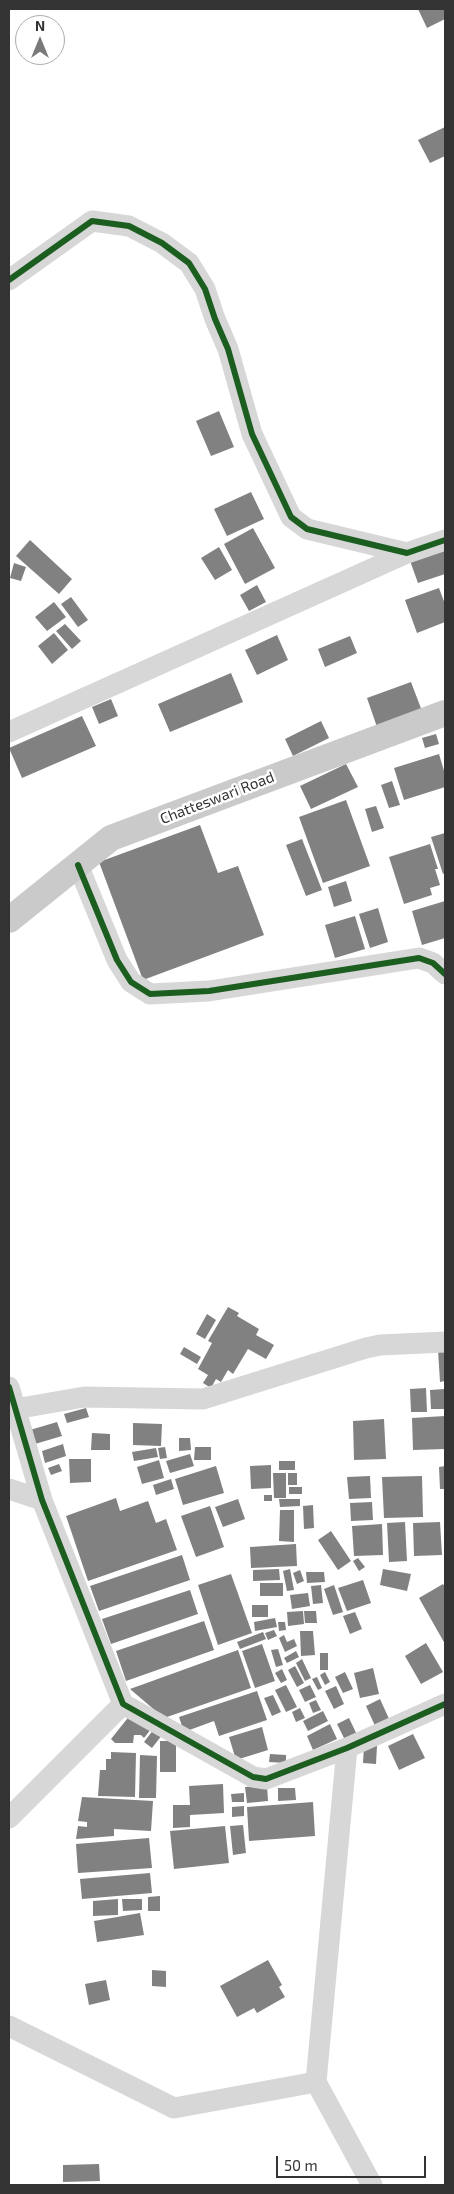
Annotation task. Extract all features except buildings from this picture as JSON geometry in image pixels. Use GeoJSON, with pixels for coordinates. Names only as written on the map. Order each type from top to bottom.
{"type":"FeatureCollection","features":[{"type":"Feature","properties":{"kind":"main road","name":"Chatteswari Road"},"geometry":{"type":"LineString","coordinates":[[9,920],[111,838],[445,713]]}},
{"type":"Feature","properties":{"kind":"street"},"geometry":{"type":"LineString","coordinates":[[9,280],[92,221],[129,226],[162,243],[189,263],[205,289],[215,319],[228,348],[252,434],[291,517],[307,529],[407,553]]}},
{"type":"Feature","properties":{"kind":"street"},"geometry":{"type":"LineString","coordinates":[[9,732],[407,553],[445,540]]}},
{"type":"Feature","properties":{"kind":"street"},"geometry":{"type":"LineString","coordinates":[[78,865],[117,960],[132,982],[150,994],[209,992],[419,958],[433,963],[445,974]]}},
{"type":"Feature","properties":{"kind":"street"},"geometry":{"type":"LineString","coordinates":[[15,1409],[84,1397],[203,1399],[366,1348],[380,1345],[445,1342]]}},
{"type":"Feature","properties":{"kind":"street"},"geometry":{"type":"LineString","coordinates":[[9,1387],[42,1500],[123,1704],[253,1777],[266,1779],[347,1748],[445,1704]]}},
{"type":"Feature","properties":{"kind":"street"},"geometry":{"type":"LineString","coordinates":[[9,1490],[42,1500]]}},
{"type":"Feature","properties":{"kind":"street"},"geometry":{"type":"LineString","coordinates":[[9,1818],[123,1704]]}},
{"type":"Feature","properties":{"kind":"street"},"geometry":{"type":"LineString","coordinates":[[347,1748],[316,2082],[372,2185]]}},
{"type":"Feature","properties":{"kind":"street"},"geometry":{"type":"LineString","coordinates":[[9,2026],[174,2108],[316,2082]]}},
{"type":"Feature","properties":{"kind":"cycle path"},"geometry":{"type":"LineString","coordinates":[[9,280],[92,221],[129,226],[162,243],[189,263],[205,289],[228,349],[252,434],[291,517],[307,529],[407,553],[445,540]]}},
{"type":"Feature","properties":{"kind":"cycle path"},"geometry":{"type":"LineString","coordinates":[[78,865],[117,960],[131,982],[150,994],[209,991],[419,958],[433,963],[445,974]]}},
{"type":"Feature","properties":{"kind":"cycle path"},"geometry":{"type":"LineString","coordinates":[[9,1387],[42,1500],[123,1704],[253,1777],[266,1779],[347,1748],[445,1704]]}}]}
